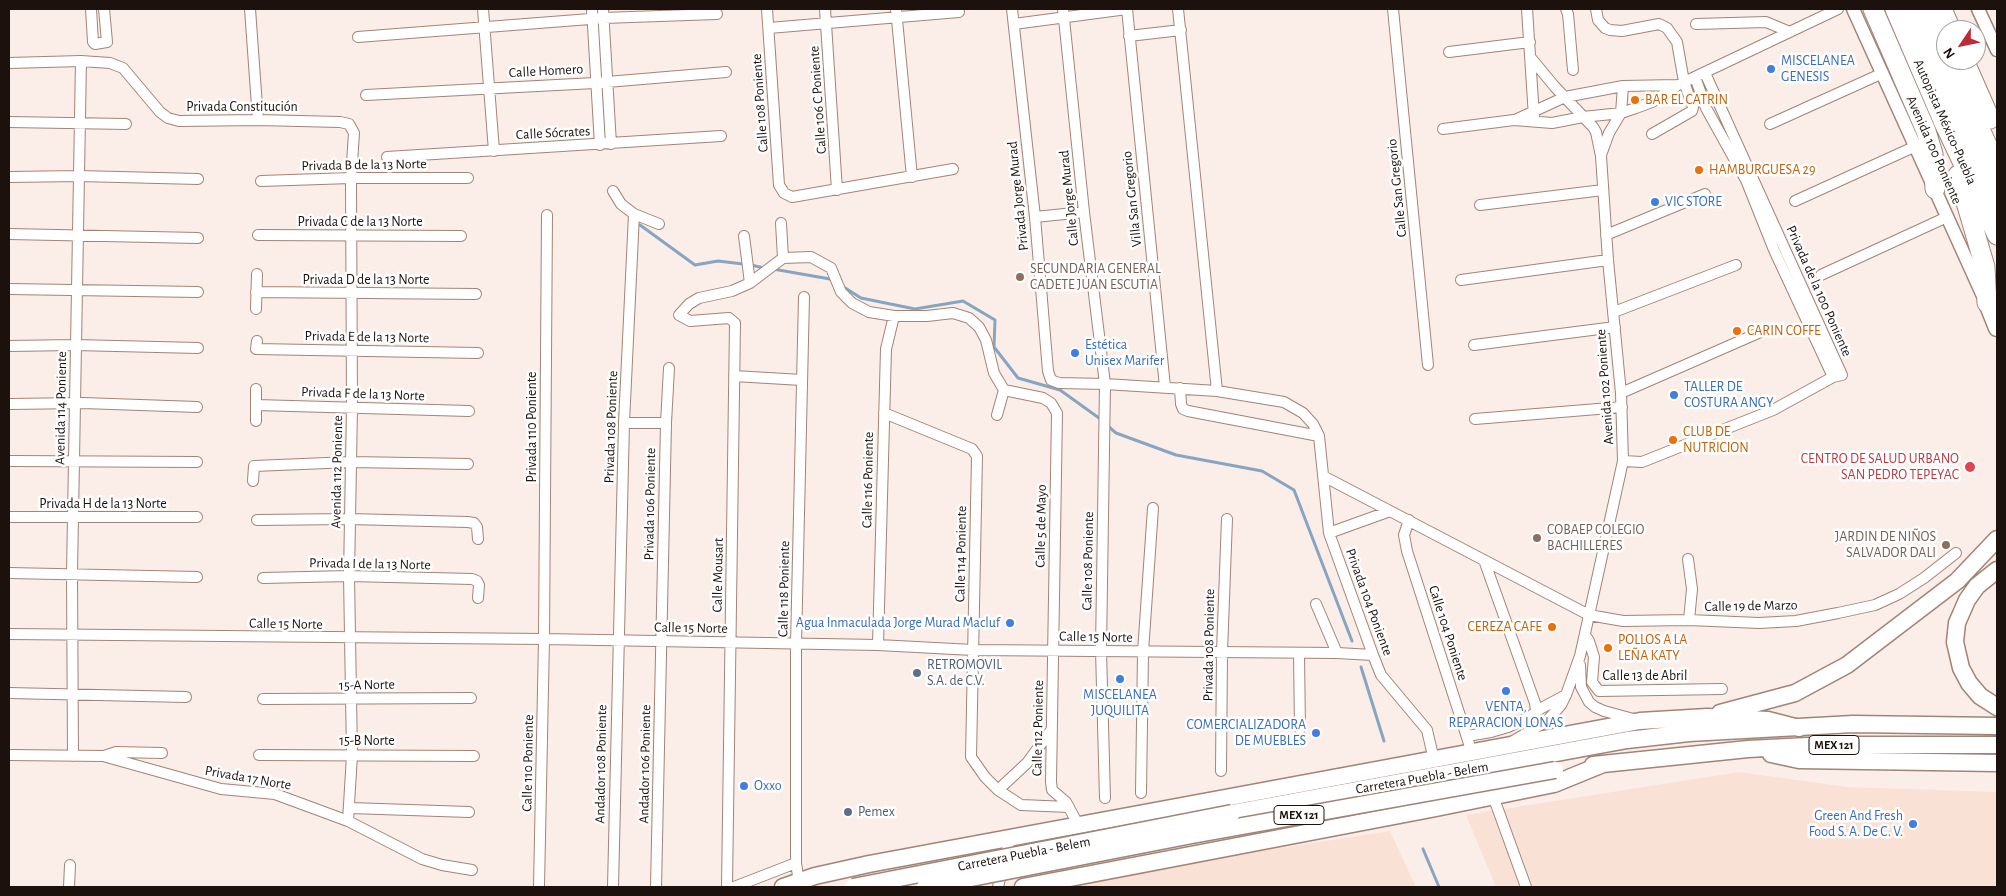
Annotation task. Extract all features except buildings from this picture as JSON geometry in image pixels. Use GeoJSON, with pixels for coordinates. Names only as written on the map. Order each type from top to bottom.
{"type":"FeatureCollection","features":[{"type":"Feature","properties":{"kind":"highway"},"geometry":{"type":"LineString","coordinates":[[1873,9],[1922,119],[1933,154],[1935,189]]}},
{"type":"Feature","properties":{"kind":"highway","name":"Autopista México-Puebla"},"geometry":{"type":"LineString","coordinates":[[1894,9],[1944,123],[1997,234]]}},
{"type":"Feature","properties":{"kind":"highway"},"geometry":{"type":"LineString","coordinates":[[1910,9],[1997,201]]}},
{"type":"Feature","properties":{"kind":"highway"},"geometry":{"type":"LineString","coordinates":[[1926,9],[1936,31]]}},
{"type":"Feature","properties":{"kind":"highway"},"geometry":{"type":"LineString","coordinates":[[1953,70],[1997,168]]}},
{"type":"Feature","properties":{"kind":"highway"},"geometry":{"type":"LineString","coordinates":[[1968,70],[1997,136]]}},
{"type":"Feature","properties":{"kind":"highway"},"geometry":{"type":"LineString","coordinates":[[1978,70],[1997,120]]}},
{"type":"Feature","properties":{"kind":"highway"},"geometry":{"type":"LineString","coordinates":[[1944,123],[1985,267],[1987,303]]}},
{"type":"Feature","properties":{"kind":"main road"},"geometry":{"type":"LineString","coordinates":[[1987,303],[1997,328]]}},
{"type":"Feature","properties":{"kind":"main road"},"geometry":{"type":"LineString","coordinates":[[1707,717],[1795,693],[1847,665],[1958,581],[1997,540]]}},
{"type":"Feature","properties":{"kind":"main road"},"geometry":{"type":"LineString","coordinates":[[1997,570],[1977,586],[1967,600],[1957,623],[1956,642],[1961,668],[1969,683],[1980,696],[1997,707]]}},
{"type":"Feature","properties":{"kind":"main road"},"geometry":{"type":"LineString","coordinates":[[791,885],[851,868],[1640,721],[1707,717],[1768,720],[1799,728]]}},
{"type":"Feature","properties":{"kind":"main road","name":"Carretera Puebla - Belem"},"geometry":{"type":"LineString","coordinates":[[853,887],[1290,802],[1627,740],[1689,734],[1853,724],[1997,726]]}},
{"type":"Feature","properties":{"kind":"main road","name":"Carretera Puebla - Belem"},"geometry":{"type":"LineString","coordinates":[[925,887],[1210,831],[1555,770],[1670,756],[1827,745],[1997,746]]}},
{"type":"Feature","properties":{"kind":"main road"},"geometry":{"type":"LineString","coordinates":[[1758,749],[1799,760],[1997,763]]}},
{"type":"Feature","properties":{"kind":"main road"},"geometry":{"type":"LineString","coordinates":[[1023,887],[1554,784],[1603,764]]}},
{"type":"Feature","properties":{"kind":"main road"},"geometry":{"type":"LineString","coordinates":[[1055,830],[1050,851],[1058,880]]}},
{"type":"Feature","properties":{"kind":"main road"},"geometry":{"type":"LineString","coordinates":[[939,852],[950,871],[950,887]]}},
{"type":"Feature","properties":{"kind":"street"},"geometry":{"type":"LineString","coordinates":[[91,9],[93,42],[95,44],[107,42],[104,9]]}},
{"type":"Feature","properties":{"kind":"street"},"geometry":{"type":"LineString","coordinates":[[250,9],[258,120]]}},
{"type":"Feature","properties":{"kind":"street"},"geometry":{"type":"LineString","coordinates":[[483,9],[494,150]]}},
{"type":"Feature","properties":{"kind":"street","name":"Calle 108 Poniente"},"geometry":{"type":"LineString","coordinates":[[767,9],[779,185],[784,193],[792,196],[837,190]]}},
{"type":"Feature","properties":{"kind":"street","name":"Calle 106 C Poniente"},"geometry":{"type":"LineString","coordinates":[[826,9],[837,190]]}},
{"type":"Feature","properties":{"kind":"street","name":"Privada Jorge Murad"},"geometry":{"type":"LineString","coordinates":[[1012,9],[1035,217],[1048,371],[1051,380],[1059,383],[1105,384]]}},
{"type":"Feature","properties":{"kind":"street"},"geometry":{"type":"LineString","coordinates":[[1014,24],[1064,13],[1127,9]]}},
{"type":"Feature","properties":{"kind":"street","name":"Villa San Gregorio"},"geometry":{"type":"LineString","coordinates":[[1127,9],[1165,387]]}},
{"type":"Feature","properties":{"kind":"street"},"geometry":{"type":"LineString","coordinates":[[1178,9],[1217,391]]}},
{"type":"Feature","properties":{"kind":"street","name":"Calle San Gregorio"},"geometry":{"type":"LineString","coordinates":[[1393,9],[1428,365]]}},
{"type":"Feature","properties":{"kind":"street"},"geometry":{"type":"LineString","coordinates":[[1527,9],[1535,123]]}},
{"type":"Feature","properties":{"kind":"street"},"geometry":{"type":"LineString","coordinates":[[1566,9],[1573,70]]}},
{"type":"Feature","properties":{"kind":"street"},"geometry":{"type":"LineString","coordinates":[[1596,9],[1598,20],[1605,28],[1622,31],[1659,24],[1668,28],[1677,42],[1681,84],[1692,102],[1692,111],[1652,134]]}},
{"type":"Feature","properties":{"kind":"street"},"geometry":{"type":"LineString","coordinates":[[1443,129],[1514,120],[1552,123],[1583,116],[1620,113],[1652,102],[1681,84],[1838,9]]}},
{"type":"Feature","properties":{"kind":"street","name":"Avenida 100 Poniente"},"geometry":{"type":"LineString","coordinates":[[1853,9],[1987,303]]}},
{"type":"Feature","properties":{"kind":"street"},"geometry":{"type":"LineString","coordinates":[[1978,9],[1996,44]]}},
{"type":"Feature","properties":{"kind":"street"},"geometry":{"type":"LineString","coordinates":[[769,28],[897,12],[959,10]]}},
{"type":"Feature","properties":{"kind":"street"},"geometry":{"type":"LineString","coordinates":[[897,12],[912,176]]}},
{"type":"Feature","properties":{"kind":"street","name":"Calle Jorge Murad"},"geometry":{"type":"LineString","coordinates":[[1064,13],[1084,212],[1105,384]]}},
{"type":"Feature","properties":{"kind":"street"},"geometry":{"type":"LineString","coordinates":[[598,14],[609,82],[611,144]]}},
{"type":"Feature","properties":{"kind":"street"},"geometry":{"type":"LineString","coordinates":[[598,14],[595,82],[600,144]]}},
{"type":"Feature","properties":{"kind":"street"},"geometry":{"type":"LineString","coordinates":[[358,37],[598,14],[717,14]]}},
{"type":"Feature","properties":{"kind":"street"},"geometry":{"type":"LineString","coordinates":[[1696,24],[1766,22],[1790,32]]}},
{"type":"Feature","properties":{"kind":"street"},"geometry":{"type":"LineString","coordinates":[[1129,36],[1181,30]]}},
{"type":"Feature","properties":{"kind":"street"},"geometry":{"type":"LineString","coordinates":[[1449,52],[1530,42]]}},
{"type":"Feature","properties":{"kind":"street","name":"Avenida 102 Poniente"},"geometry":{"type":"LineString","coordinates":[[1502,748],[1547,721],[1561,705],[1566,695],[1580,656],[1623,461],[1621,393],[1608,260],[1601,156],[1596,132],[1531,58]]}},
{"type":"Feature","properties":{"kind":"street","name":"Privada Constitución"},"geometry":{"type":"LineString","coordinates":[[9,63],[81,61],[110,63],[123,68],[160,112],[168,118],[179,121],[258,120],[340,122],[349,124]]}},
{"type":"Feature","properties":{"kind":"street","name":"Avenida 114 Poniente"},"geometry":{"type":"LineString","coordinates":[[73,756],[73,460],[81,61]]}},
{"type":"Feature","properties":{"kind":"street","name":"Calle Homero"},"geometry":{"type":"LineString","coordinates":[[366,95],[609,82],[726,72]]}},
{"type":"Feature","properties":{"kind":"street"},"geometry":{"type":"LineString","coordinates":[[1770,124],[1882,73]]}},
{"type":"Feature","properties":{"kind":"street","name":"Privada de la 100 Poniente"},"geometry":{"type":"LineString","coordinates":[[1623,461],[1642,462],[1756,416],[1804,394],[1833,377],[1842,375],[1700,75]]}},
{"type":"Feature","properties":{"kind":"street"},"geometry":{"type":"LineString","coordinates":[[1514,120],[1565,97],[1623,86],[1681,84]]}},
{"type":"Feature","properties":{"kind":"street"},"geometry":{"type":"LineString","coordinates":[[1601,156],[1609,133],[1620,113],[1623,86]]}},
{"type":"Feature","properties":{"kind":"street"},"geometry":{"type":"LineString","coordinates":[[9,122],[126,124]]}},
{"type":"Feature","properties":{"kind":"street","name":"Avenida 112 Poniente"},"geometry":{"type":"LineString","coordinates":[[348,821],[352,755],[349,519],[352,407],[351,294],[353,236],[351,178],[354,133],[349,124]]}},
{"type":"Feature","properties":{"kind":"street","name":"Calle Sócrates"},"geometry":{"type":"LineString","coordinates":[[387,157],[721,136]]}},
{"type":"Feature","properties":{"kind":"street"},"geometry":{"type":"LineString","coordinates":[[1795,201],[1916,146]]}},
{"type":"Feature","properties":{"kind":"street"},"geometry":{"type":"LineString","coordinates":[[837,190],[952,168]]}},
{"type":"Feature","properties":{"kind":"street"},"geometry":{"type":"LineString","coordinates":[[9,177],[79,176],[198,179]]}},
{"type":"Feature","properties":{"kind":"street","name":"Privada B de la 13 Norte"},"geometry":{"type":"LineString","coordinates":[[261,181],[351,178],[468,178]]}},
{"type":"Feature","properties":{"kind":"street"},"geometry":{"type":"LineString","coordinates":[[1480,205],[1604,190]]}},
{"type":"Feature","properties":{"kind":"street"},"geometry":{"type":"LineString","coordinates":[[613,191],[621,204],[634,214],[658,224]]}},
{"type":"Feature","properties":{"kind":"street"},"geometry":{"type":"LineString","coordinates":[[1606,235],[1705,194]]}},
{"type":"Feature","properties":{"kind":"street"},"geometry":{"type":"LineString","coordinates":[[1035,217],[1084,212]]}},
{"type":"Feature","properties":{"kind":"street","name":"Privada 108 Poniente"},"geometry":{"type":"LineString","coordinates":[[618,641],[624,424],[634,214]]}},
{"type":"Feature","properties":{"kind":"street","name":"Privada 110 Poniente"},"geometry":{"type":"LineString","coordinates":[[544,639],[547,215]]}},
{"type":"Feature","properties":{"kind":"street"},"geometry":{"type":"LineString","coordinates":[[1822,275],[1947,217]]}},
{"type":"Feature","properties":{"kind":"street"},"geometry":{"type":"LineString","coordinates":[[781,223],[783,258]]}},
{"type":"Feature","properties":{"kind":"street"},"geometry":{"type":"LineString","coordinates":[[9,234],[198,238]]}},
{"type":"Feature","properties":{"kind":"street","name":"Privada C de la 13 Norte"},"geometry":{"type":"LineString","coordinates":[[258,235],[461,236]]}},
{"type":"Feature","properties":{"kind":"street"},"geometry":{"type":"LineString","coordinates":[[744,236],[750,283],[783,258],[810,257],[831,268],[841,292],[852,303],[869,312],[894,316],[953,313],[970,318],[979,327],[986,340],[994,373],[1004,390],[997,415]]}},
{"type":"Feature","properties":{"kind":"street"},"geometry":{"type":"LineString","coordinates":[[1461,280],[1608,260]]}},
{"type":"Feature","properties":{"kind":"street"},"geometry":{"type":"LineString","coordinates":[[1614,312],[1736,265]]}},
{"type":"Feature","properties":{"kind":"street"},"geometry":{"type":"LineString","coordinates":[[256,309],[257,274]]}},
{"type":"Feature","properties":{"kind":"street","name":"Calle Mousart"},"geometry":{"type":"LineString","coordinates":[[727,887],[735,323],[729,318],[690,321],[679,315],[689,304],[700,298],[732,291],[750,283]]}},
{"type":"Feature","properties":{"kind":"street"},"geometry":{"type":"LineString","coordinates":[[9,289],[198,292]]}},
{"type":"Feature","properties":{"kind":"street","name":"Privada D de la 13 Norte"},"geometry":{"type":"LineString","coordinates":[[256,292],[476,294]]}},
{"type":"Feature","properties":{"kind":"street","name":"Calle 118 Poniente"},"geometry":{"type":"LineString","coordinates":[[791,885],[796,863],[796,644],[804,297]]}},
{"type":"Feature","properties":{"kind":"street","name":"Calle 116 Poniente"},"geometry":{"type":"LineString","coordinates":[[878,645],[886,349],[894,316]]}},
{"type":"Feature","properties":{"kind":"street"},"geometry":{"type":"LineString","coordinates":[[1474,344],[1615,326]]}},
{"type":"Feature","properties":{"kind":"street"},"geometry":{"type":"LineString","coordinates":[[1621,393],[1764,331]]}},
{"type":"Feature","properties":{"kind":"street"},"geometry":{"type":"LineString","coordinates":[[9,346],[75,345],[198,348]]}},
{"type":"Feature","properties":{"kind":"street","name":"Privada E de la 13 Norte"},"geometry":{"type":"LineString","coordinates":[[257,345],[351,350],[478,353]]}},
{"type":"Feature","properties":{"kind":"street","name":"Privada 106 Poniente"},"geometry":{"type":"LineString","coordinates":[[661,641],[669,368]]}},
{"type":"Feature","properties":{"kind":"street"},"geometry":{"type":"LineString","coordinates":[[734,376],[802,380]]}},
{"type":"Feature","properties":{"kind":"street"},"geometry":{"type":"LineString","coordinates":[[1105,384],[1217,391],[1284,402],[1303,413],[1313,424],[1319,436]]}},
{"type":"Feature","properties":{"kind":"street","name":"Calle 108 Poniente"},"geometry":{"type":"LineString","coordinates":[[1105,384],[1101,650],[1106,798]]}},
{"type":"Feature","properties":{"kind":"street"},"geometry":{"type":"LineString","coordinates":[[1180,388],[1183,409],[1188,412],[1319,436]]}},
{"type":"Feature","properties":{"kind":"street"},"geometry":{"type":"LineString","coordinates":[[256,389],[256,421]]}},
{"type":"Feature","properties":{"kind":"street","name":"Calle 5 de Mayo"},"geometry":{"type":"LineString","coordinates":[[1004,390],[1043,398],[1051,403],[1057,413],[1054,650]]}},
{"type":"Feature","properties":{"kind":"street"},"geometry":{"type":"LineString","coordinates":[[9,404],[198,407]]}},
{"type":"Feature","properties":{"kind":"street","name":"Privada F de la 13 Norte"},"geometry":{"type":"LineString","coordinates":[[256,405],[470,411]]}},
{"type":"Feature","properties":{"kind":"street"},"geometry":{"type":"LineString","coordinates":[[1475,419],[1622,407]]}},
{"type":"Feature","properties":{"kind":"street","name":"Calle 114 Poniente"},"geometry":{"type":"LineString","coordinates":[[884,413],[975,452],[977,456],[971,757],[985,777],[998,790]]}},
{"type":"Feature","properties":{"kind":"street"},"geometry":{"type":"LineString","coordinates":[[624,424],[666,423]]}},
{"type":"Feature","properties":{"kind":"street","name":"Privada 104 Poniente"},"geometry":{"type":"LineString","coordinates":[[1319,436],[1329,533],[1381,675],[1426,730],[1434,760]]}},
{"type":"Feature","properties":{"kind":"street"},"geometry":{"type":"LineString","coordinates":[[9,461],[197,462]]}},
{"type":"Feature","properties":{"kind":"street"},"geometry":{"type":"LineString","coordinates":[[253,481],[254,466],[351,462],[468,464]]}},
{"type":"Feature","properties":{"kind":"street"},"geometry":{"type":"LineString","coordinates":[[1322,476],[1589,615]]}},
{"type":"Feature","properties":{"kind":"street"},"geometry":{"type":"LineString","coordinates":[[1141,793],[1143,652],[1153,508]]}},
{"type":"Feature","properties":{"kind":"street"},"geometry":{"type":"LineString","coordinates":[[1329,533],[1390,511]]}},
{"type":"Feature","properties":{"kind":"street","name":"Privada H de la 13 Norte"},"geometry":{"type":"LineString","coordinates":[[9,517],[197,517]]}},
{"type":"Feature","properties":{"kind":"street"},"geometry":{"type":"LineString","coordinates":[[257,520],[349,519],[474,523],[478,539]]}},
{"type":"Feature","properties":{"kind":"street","name":"Privada 108 Poniente"},"geometry":{"type":"LineString","coordinates":[[1221,771],[1222,652],[1227,519]]}},
{"type":"Feature","properties":{"kind":"street","name":"Calle 104 Poniente"},"geometry":{"type":"LineString","coordinates":[[1409,520],[1404,535],[1407,551],[1472,753]]}},
{"type":"Feature","properties":{"kind":"street","name":"Calle 19 de Marzo"},"geometry":{"type":"LineString","coordinates":[[1589,615],[1624,621],[1689,620],[1759,623],[1796,621],[1875,605],[1899,594],[1924,578],[1956,553]]}},
{"type":"Feature","properties":{"kind":"street"},"geometry":{"type":"LineString","coordinates":[[1688,559],[1692,589],[1689,620]]}},
{"type":"Feature","properties":{"kind":"street"},"geometry":{"type":"LineString","coordinates":[[1484,560],[1535,703],[1536,711]]}},
{"type":"Feature","properties":{"kind":"street"},"geometry":{"type":"LineString","coordinates":[[9,572],[197,577]]}},
{"type":"Feature","properties":{"kind":"street","name":"Privada I de la 13 Norte"},"geometry":{"type":"LineString","coordinates":[[263,578],[349,576],[477,581],[479,585],[478,598]]}},
{"type":"Feature","properties":{"kind":"street"},"geometry":{"type":"LineString","coordinates":[[1316,604],[1337,653]]}},
{"type":"Feature","properties":{"kind":"street","name":"Calle 15 Norte"},"geometry":{"type":"LineString","coordinates":[[9,634],[544,639],[878,645],[973,650],[1101,650],[1373,655]]}},
{"type":"Feature","properties":{"kind":"street","name":"Calle 13 de Abril"},"geometry":{"type":"LineString","coordinates":[[1585,635],[1593,649],[1592,682],[1599,691],[1722,689]]}},
{"type":"Feature","properties":{"kind":"street","name":"Calle 110 Poniente"},"geometry":{"type":"LineString","coordinates":[[539,887],[544,639]]}},
{"type":"Feature","properties":{"kind":"street","name":"Andador 108 Poniente"},"geometry":{"type":"LineString","coordinates":[[612,887],[618,641]]}},
{"type":"Feature","properties":{"kind":"street","name":"Andador 106 Poniente"},"geometry":{"type":"LineString","coordinates":[[656,887],[661,641]]}},
{"type":"Feature","properties":{"kind":"street","name":"Calle 112 Poniente"},"geometry":{"type":"LineString","coordinates":[[1054,650],[1052,790],[1070,807],[1079,826]]}},
{"type":"Feature","properties":{"kind":"street"},"geometry":{"type":"LineString","coordinates":[[1299,654],[1300,729]]}},
{"type":"Feature","properties":{"kind":"street","name":"Avenida 102 Poniente"},"geometry":{"type":"LineString","coordinates":[[1580,656],[1581,687],[1589,702],[1604,711],[1640,721]]}},
{"type":"Feature","properties":{"kind":"street"},"geometry":{"type":"LineString","coordinates":[[9,693],[186,697]]}},
{"type":"Feature","properties":{"kind":"street"},"geometry":{"type":"LineString","coordinates":[[1467,736],[1508,727],[1566,695]]}},
{"type":"Feature","properties":{"kind":"street","name":"15-A Norte"},"geometry":{"type":"LineString","coordinates":[[263,699],[471,698]]}},
{"type":"Feature","properties":{"kind":"street"},"geometry":{"type":"LineString","coordinates":[[1052,729],[1027,763],[998,790],[1021,806],[1070,807]]}},
{"type":"Feature","properties":{"kind":"street"},"geometry":{"type":"LineString","coordinates":[[103,756],[116,752],[162,752]]}},
{"type":"Feature","properties":{"kind":"street","name":"Privada 17 Norte"},"geometry":{"type":"LineString","coordinates":[[9,755],[103,756],[221,789],[275,794],[348,821],[422,858],[442,865],[472,870]]}},
{"type":"Feature","properties":{"kind":"street","name":"15-B Norte"},"geometry":{"type":"LineString","coordinates":[[259,755],[474,756]]}},
{"type":"Feature","properties":{"kind":"street"},"geometry":{"type":"LineString","coordinates":[[1493,796],[1526,887]]}},
{"type":"Feature","properties":{"kind":"street"},"geometry":{"type":"LineString","coordinates":[[350,808],[469,812]]}},
{"type":"Feature","properties":{"kind":"street"},"geometry":{"type":"LineString","coordinates":[[998,887],[1010,838]]}},
{"type":"Feature","properties":{"kind":"street"},"geometry":{"type":"LineString","coordinates":[[734,887],[796,863]]}},
{"type":"Feature","properties":{"kind":"street"},"geometry":{"type":"LineString","coordinates":[[69,887],[70,865]]}},
{"type":"Feature","properties":{"kind":"shaded area"},"geometry":{"type":"Polygon","coordinates":[[[1739,772],[1847,787],[1997,792],[1997,887],[1496,887],[1466,815],[1739,772]]]}},
{"type":"Feature","properties":{"kind":"shaded area"},"geometry":{"type":"Polygon","coordinates":[[[1390,831],[1416,887],[1076,887],[1171,865],[1390,831]]]}},
{"type":"Feature","properties":{"kind":"waterway"},"geometry":{"type":"LineString","coordinates":[[640,225],[695,265],[718,261],[743,264]]}},
{"type":"Feature","properties":{"kind":"waterway"},"geometry":{"type":"LineString","coordinates":[[751,265],[764,268]]}},
{"type":"Feature","properties":{"kind":"waterway"},"geometry":{"type":"LineString","coordinates":[[773,269],[830,279]]}},
{"type":"Feature","properties":{"kind":"waterway"},"geometry":{"type":"LineString","coordinates":[[842,286],[861,298],[915,309],[963,301],[995,320],[994,347],[1018,378],[1060,390],[1099,418]]}},
{"type":"Feature","properties":{"kind":"waterway"},"geometry":{"type":"LineString","coordinates":[[1109,427],[1116,433],[1176,455],[1262,471],[1294,490],[1352,641]]}},
{"type":"Feature","properties":{"kind":"waterway"},"geometry":{"type":"LineString","coordinates":[[1361,667],[1384,741]]}},
{"type":"Feature","properties":{"kind":"waterway"},"geometry":{"type":"LineString","coordinates":[[1423,849],[1439,887]]}},
{"type":"Feature","properties":{"kind":"place","name":"MISCELANEA GENESIS"},"geometry":{"type":"Point","coordinates":[1771,69]}},
{"type":"Feature","properties":{"kind":"place","name":"BAR EL CATRIN"},"geometry":{"type":"Point","coordinates":[1635,100]}},
{"type":"Feature","properties":{"kind":"place","name":"HAMBURGUESA 29"},"geometry":{"type":"Point","coordinates":[1699,170]}},
{"type":"Feature","properties":{"kind":"place","name":"VIC STORE"},"geometry":{"type":"Point","coordinates":[1655,202]}},
{"type":"Feature","properties":{"kind":"place","name":"SECUNDARIA GENERAL CADETE JUAN ESCUTIA"},"geometry":{"type":"Point","coordinates":[1020,277]}},
{"type":"Feature","properties":{"kind":"place","name":"CARIN COFFE"},"geometry":{"type":"Point","coordinates":[1737,331]}},
{"type":"Feature","properties":{"kind":"place","name":"Estética Unisex Marifer"},"geometry":{"type":"Point","coordinates":[1075,353]}},
{"type":"Feature","properties":{"kind":"place","name":"TALLER DE COSTURA ANGY"},"geometry":{"type":"Point","coordinates":[1674,395]}},
{"type":"Feature","properties":{"kind":"place","name":"CLUB DE NUTRICION"},"geometry":{"type":"Point","coordinates":[1673,440]}},
{"type":"Feature","properties":{"kind":"place","name":"CENTRO DE SALUD URBANO SAN PEDRO TEPEYAC"},"geometry":{"type":"Point","coordinates":[1970,467]}},
{"type":"Feature","properties":{"kind":"place","name":"COBAEP COLEGIO BACHILLERES"},"geometry":{"type":"Point","coordinates":[1537,538]}},
{"type":"Feature","properties":{"kind":"place","name":"JARDIN DE NIÑOS SALVADOR DALI"},"geometry":{"type":"Point","coordinates":[1946,545]}},
{"type":"Feature","properties":{"kind":"place","name":"Agua Inmaculada Jorge Murad Macluf"},"geometry":{"type":"Point","coordinates":[1010,623]}},
{"type":"Feature","properties":{"kind":"place","name":"CEREZA CAFE"},"geometry":{"type":"Point","coordinates":[1552,627]}},
{"type":"Feature","properties":{"kind":"place","name":"POLLOS A LA LEÑA KATY"},"geometry":{"type":"Point","coordinates":[1608,648]}},
{"type":"Feature","properties":{"kind":"place","name":"RETROMOVIL S.A. de C.V."},"geometry":{"type":"Point","coordinates":[917,673]}},
{"type":"Feature","properties":{"kind":"place","name":"MISCELANEA JUQUILITA"},"geometry":{"type":"Point","coordinates":[1120,679]}},
{"type":"Feature","properties":{"kind":"place","name":"VENTA, REPARACION LONAS"},"geometry":{"type":"Point","coordinates":[1506,691]}},
{"type":"Feature","properties":{"kind":"place","name":"COMERCIALIZADORA DE MUEBLES"},"geometry":{"type":"Point","coordinates":[1316,733]}},
{"type":"Feature","properties":{"kind":"place","name":"Oxxo"},"geometry":{"type":"Point","coordinates":[744,786]}},
{"type":"Feature","properties":{"kind":"place","name":"Pemex"},"geometry":{"type":"Point","coordinates":[848,812]}},
{"type":"Feature","properties":{"kind":"place","name":"Green And Fresh Food S. A. De C. V."},"geometry":{"type":"Point","coordinates":[1913,824]}}]}
